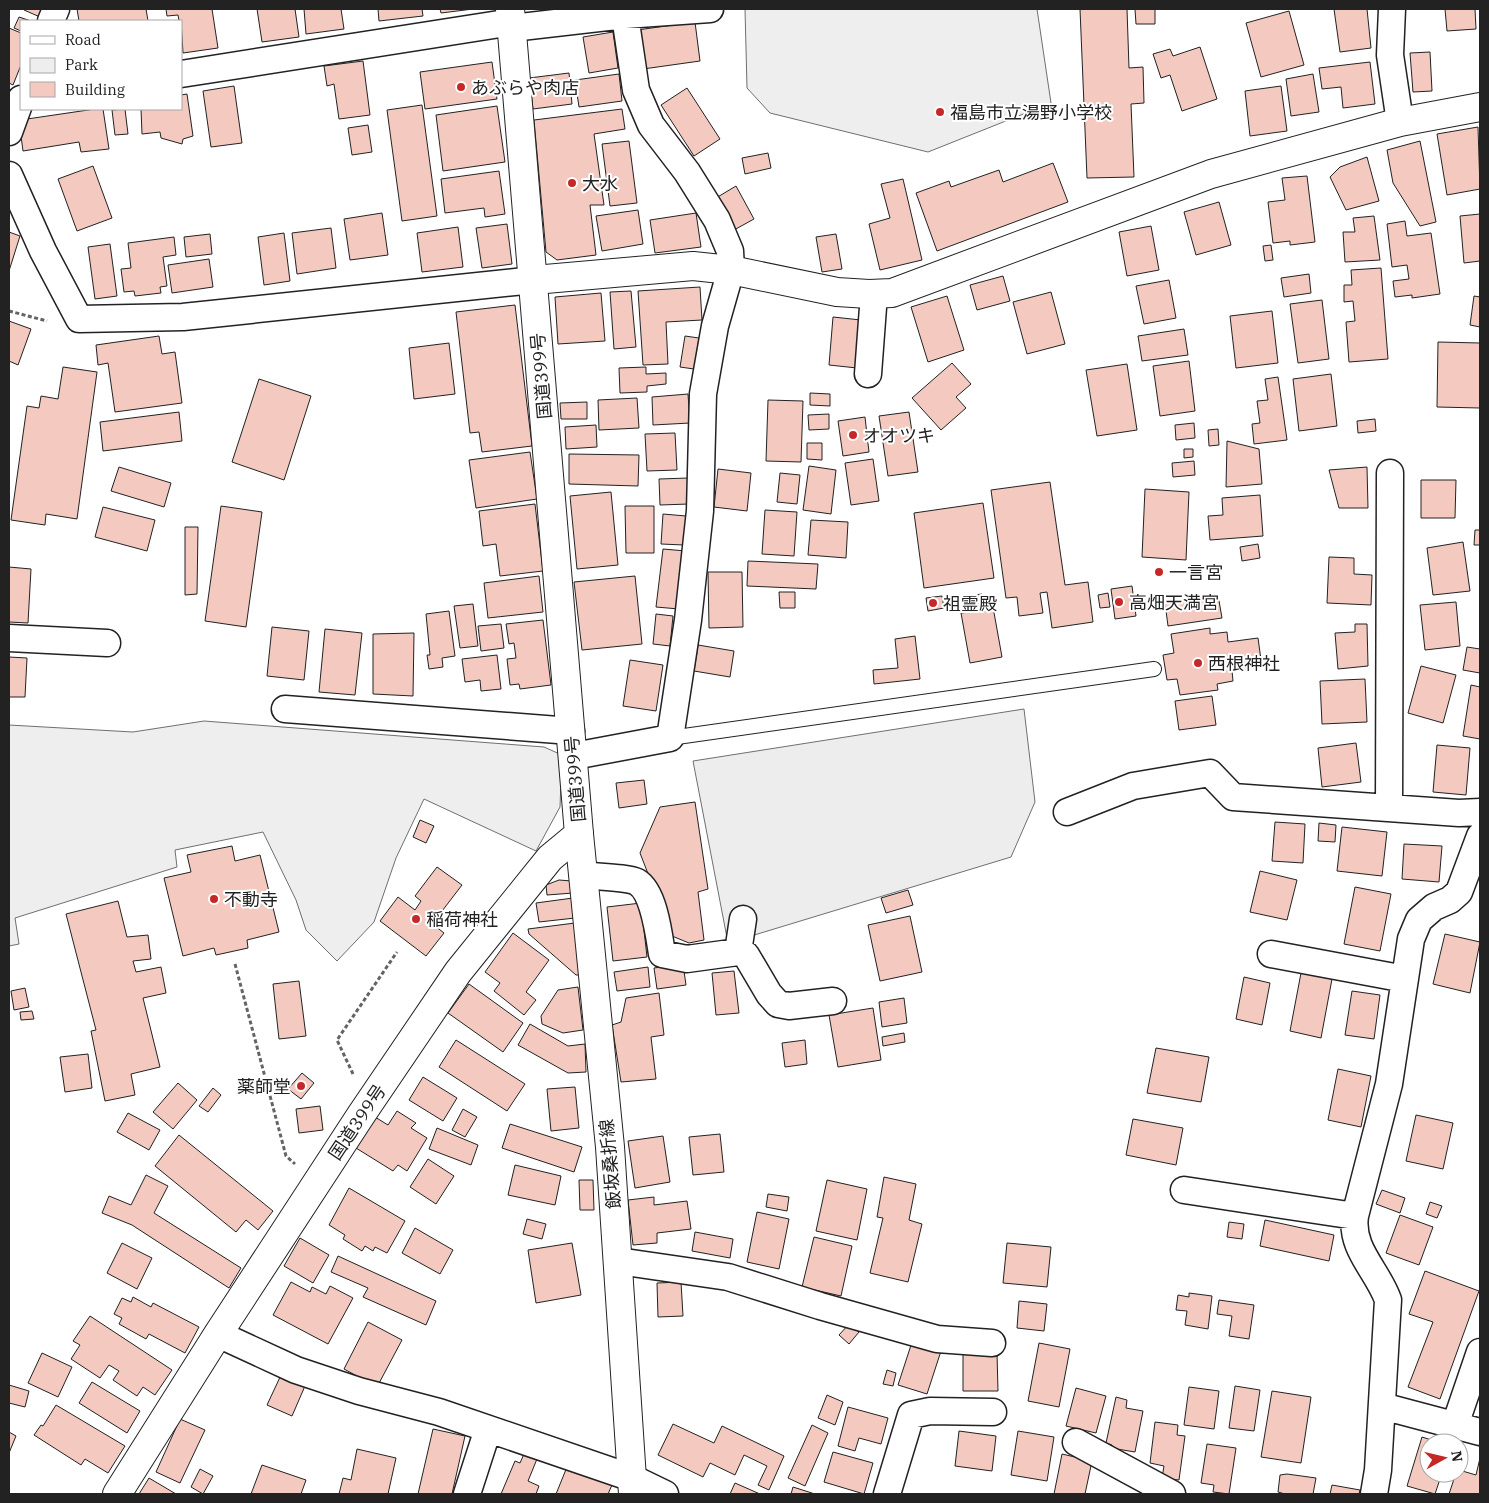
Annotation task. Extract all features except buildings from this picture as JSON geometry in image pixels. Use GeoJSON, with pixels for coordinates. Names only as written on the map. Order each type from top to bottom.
{"type":"FeatureCollection","features":[{"type":"Feature","properties":{"kind":"main road","name":"国道399号"},"geometry":{"type":"LineString","coordinates":[[117,1494],[218,1334],[368,1104],[458,972],[550,858],[580,834],[511,19]]}},
{"type":"Feature","properties":{"kind":"main road"},"geometry":{"type":"LineString","coordinates":[[534,280],[693,266],[731,270],[837,292],[892,293],[942,276],[1211,174],[1400,122],[1480,107]]}},
{"type":"Feature","properties":{"kind":"main road","name":"飯坂桑折線"},"geometry":{"type":"LineString","coordinates":[[580,834],[610,1147],[633,1486]]}},
{"type":"Feature","properties":{"kind":"street"},"geometry":{"type":"LineString","coordinates":[[182,74],[511,19],[710,9]]}},
{"type":"Feature","properties":{"kind":"street"},"geometry":{"type":"LineString","coordinates":[[1392,9],[1390,54],[1400,122]]}},
{"type":"Feature","properties":{"kind":"street"},"geometry":{"type":"LineString","coordinates":[[285,709],[572,743],[670,738],[688,620],[700,511],[703,394],[715,326],[731,270],[730,251],[717,220],[687,172],[651,125],[636,90],[625,12]]}},
{"type":"Feature","properties":{"kind":"street"},"geometry":{"type":"LineString","coordinates":[[9,132],[20,103]]}},
{"type":"Feature","properties":{"kind":"street"},"geometry":{"type":"LineString","coordinates":[[9,175],[43,251],[79,319],[183,316],[534,280]]}},
{"type":"Feature","properties":{"kind":"street"},"geometry":{"type":"LineString","coordinates":[[868,374],[874,294]]}},
{"type":"Feature","properties":{"kind":"street"},"geometry":{"type":"LineString","coordinates":[[1389,808],[1390,473]]}},
{"type":"Feature","properties":{"kind":"street"},"geometry":{"type":"LineString","coordinates":[[9,638],[107,643]]}},
{"type":"Feature","properties":{"kind":"street"},"geometry":{"type":"LineString","coordinates":[[1067,812],[1133,786],[1210,773],[1233,797],[1458,813],[1480,812]]}},
{"type":"Feature","properties":{"kind":"street"},"geometry":{"type":"LineString","coordinates":[[1374,1494],[1382,1406],[1388,1300],[1383,1286],[1358,1246],[1353,1227],[1389,1084],[1412,939],[1419,920],[1434,906],[1450,900],[1459,892],[1480,836]]}},
{"type":"Feature","properties":{"kind":"street"},"geometry":{"type":"LineString","coordinates":[[583,875],[636,881],[646,890],[657,924],[662,954],[687,959],[738,952],[746,955],[769,994],[778,1004],[789,1006],[832,1001]]}},
{"type":"Feature","properties":{"kind":"street"},"geometry":{"type":"LineString","coordinates":[[738,952],[743,919]]}},
{"type":"Feature","properties":{"kind":"street"},"geometry":{"type":"LineString","coordinates":[[1271,954],[1405,979]]}},
{"type":"Feature","properties":{"kind":"street"},"geometry":{"type":"LineString","coordinates":[[1184,1190],[1355,1216]]}},
{"type":"Feature","properties":{"kind":"street"},"geometry":{"type":"LineString","coordinates":[[618,1260],[728,1277],[820,1306],[937,1339],[992,1343]]}},
{"type":"Feature","properties":{"kind":"street"},"geometry":{"type":"LineString","coordinates":[[218,1334],[296,1370],[359,1391],[439,1412],[488,1429],[633,1486],[665,1494]]}},
{"type":"Feature","properties":{"kind":"street"},"geometry":{"type":"LineString","coordinates":[[1455,1425],[1480,1352]]}},
{"type":"Feature","properties":{"kind":"street"},"geometry":{"type":"LineString","coordinates":[[1382,1406],[1480,1432]]}},
{"type":"Feature","properties":{"kind":"street"},"geometry":{"type":"LineString","coordinates":[[887,1494],[911,1415],[930,1411],[993,1412]]}},
{"type":"Feature","properties":{"kind":"street"},"geometry":{"type":"LineString","coordinates":[[467,1494],[488,1429]]}},
{"type":"Feature","properties":{"kind":"street"},"geometry":{"type":"LineString","coordinates":[[1076,1442],[1172,1494]]}},
{"type":"Feature","properties":{"kind":"lane"},"geometry":{"type":"LineString","coordinates":[[670,738],[1154,669]]}},
{"type":"Feature","properties":{"kind":"path"},"geometry":{"type":"LineString","coordinates":[[9,311],[60,324],[79,319]]}},
{"type":"Feature","properties":{"kind":"path"},"geometry":{"type":"LineString","coordinates":[[368,1104],[337,1040],[396,952]]}},
{"type":"Feature","properties":{"kind":"path"},"geometry":{"type":"LineString","coordinates":[[235,964],[286,1156],[316,1184]]}},
{"type":"Feature","properties":{"kind":"green space"},"geometry":{"type":"Polygon","coordinates":[[[745,9],[1037,9],[1051,103],[928,152],[770,113],[747,88],[745,9]]]}},
{"type":"Feature","properties":{"kind":"green space"},"geometry":{"type":"Polygon","coordinates":[[[204,721],[544,747],[562,755],[560,807],[536,851],[424,799],[396,858],[374,922],[337,961],[306,930],[296,900],[263,832],[175,850],[177,867],[15,918],[19,944],[9,946],[9,725],[133,732],[204,721]]]}},
{"type":"Feature","properties":{"kind":"shaded area"},"geometry":{"type":"Polygon","coordinates":[[[1024,709],[1035,802],[1011,857],[728,943],[693,761],[1024,709]]]}},
{"type":"Feature","properties":{"kind":"place","name":"あぶらや肉店"},"geometry":{"type":"Point","coordinates":[461,87]}},
{"type":"Feature","properties":{"kind":"place","name":"福島市立湯野小学校"},"geometry":{"type":"Point","coordinates":[940,112]}},
{"type":"Feature","properties":{"kind":"place","name":"大水"},"geometry":{"type":"Point","coordinates":[572,183]}},
{"type":"Feature","properties":{"kind":"place","name":"オオツキ"},"geometry":{"type":"Point","coordinates":[853,435]}},
{"type":"Feature","properties":{"kind":"place","name":"一言宮"},"geometry":{"type":"Point","coordinates":[1159,572]}},
{"type":"Feature","properties":{"kind":"place","name":"高畑天満宮"},"geometry":{"type":"Point","coordinates":[1119,602]}},
{"type":"Feature","properties":{"kind":"place","name":"祖霊殿"},"geometry":{"type":"Point","coordinates":[933,603]}},
{"type":"Feature","properties":{"kind":"place","name":"西根神社"},"geometry":{"type":"Point","coordinates":[1198,663]}},
{"type":"Feature","properties":{"kind":"place","name":"不動寺"},"geometry":{"type":"Point","coordinates":[214,899]}},
{"type":"Feature","properties":{"kind":"place","name":"稲荷神社"},"geometry":{"type":"Point","coordinates":[416,919]}},
{"type":"Feature","properties":{"kind":"place","name":"薬師堂"},"geometry":{"type":"Point","coordinates":[301,1086]}}]}
